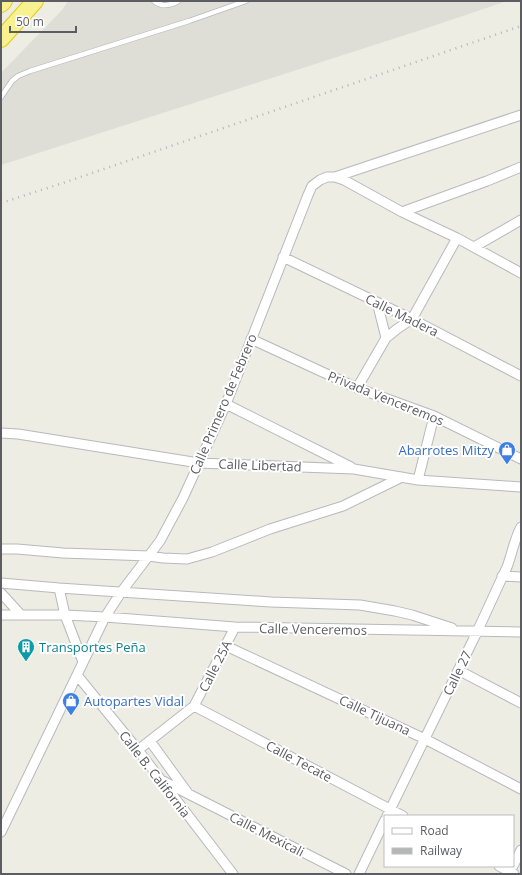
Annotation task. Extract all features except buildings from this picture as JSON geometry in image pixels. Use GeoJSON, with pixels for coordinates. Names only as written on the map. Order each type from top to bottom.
{"type":"FeatureCollection","features":[{"type":"Feature","properties":{"kind":"highway"},"geometry":{"type":"LineString","coordinates":[[1,4],[4,1]]}},
{"type":"Feature","properties":{"kind":"highway"},"geometry":{"type":"LineString","coordinates":[[1,39],[35,1]]}},
{"type":"Feature","properties":{"kind":"street"},"geometry":{"type":"LineString","coordinates":[[335,177],[520,116]]}},
{"type":"Feature","properties":{"kind":"street"},"geometry":{"type":"LineString","coordinates":[[402,212],[521,167]]}},
{"type":"Feature","properties":{"kind":"street"},"geometry":{"type":"LineString","coordinates":[[335,177],[344,180],[402,212],[457,238],[521,273]]}},
{"type":"Feature","properties":{"kind":"street","name":"Calle Primero de Febrero"},"geometry":{"type":"LineString","coordinates":[[1,832],[105,617],[122,591],[160,541],[183,498],[226,404],[312,186],[320,180],[335,177]]}},
{"type":"Feature","properties":{"kind":"street"},"geometry":{"type":"LineString","coordinates":[[474,247],[521,220]]}},
{"type":"Feature","properties":{"kind":"street"},"geometry":{"type":"LineString","coordinates":[[357,388],[386,338],[412,319],[457,238]]}},
{"type":"Feature","properties":{"kind":"street","name":"Calle Madera"},"geometry":{"type":"LineString","coordinates":[[283,257],[412,319],[521,376]]}},
{"type":"Feature","properties":{"kind":"street"},"geometry":{"type":"LineString","coordinates":[[377,302],[386,338]]}},
{"type":"Feature","properties":{"kind":"street","name":"Privada Venceremos"},"geometry":{"type":"LineString","coordinates":[[251,339],[357,388],[434,416],[521,459]]}},
{"type":"Feature","properties":{"kind":"street"},"geometry":{"type":"LineString","coordinates":[[226,404],[354,469]]}},
{"type":"Feature","properties":{"kind":"street"},"geometry":{"type":"LineString","coordinates":[[418,480],[434,416]]}},
{"type":"Feature","properties":{"kind":"street","name":"Calle Libertad"},"geometry":{"type":"LineString","coordinates":[[1,433],[24,435],[199,464],[354,469],[418,480],[521,487]]}},
{"type":"Feature","properties":{"kind":"street"},"geometry":{"type":"LineString","coordinates":[[1,550],[17,549],[63,553],[187,559],[212,552],[270,529],[343,506],[402,477]]}},
{"type":"Feature","properties":{"kind":"street","name":"Calle 27"},"geometry":{"type":"LineString","coordinates":[[389,813],[510,561],[514,544],[521,527]]}},
{"type":"Feature","properties":{"kind":"street"},"geometry":{"type":"LineString","coordinates":[[502,576],[521,577]]}},
{"type":"Feature","properties":{"kind":"street"},"geometry":{"type":"LineString","coordinates":[[1,583],[271,602],[360,605],[412,615],[459,631]]}},
{"type":"Feature","properties":{"kind":"street"},"geometry":{"type":"LineString","coordinates":[[59,588],[65,615],[83,662]]}},
{"type":"Feature","properties":{"kind":"street"},"geometry":{"type":"LineString","coordinates":[[1,593],[21,615]]}},
{"type":"Feature","properties":{"kind":"street"},"geometry":{"type":"LineString","coordinates":[[1,615],[65,615],[105,617]]}},
{"type":"Feature","properties":{"kind":"street","name":"Calle Venceremos"},"geometry":{"type":"LineString","coordinates":[[105,617],[235,627],[521,632]]}},
{"type":"Feature","properties":{"kind":"street","name":"Calle 25A"},"geometry":{"type":"LineString","coordinates":[[138,750],[194,706],[235,627]]}},
{"type":"Feature","properties":{"kind":"street","name":"Calle Tijuana"},"geometry":{"type":"LineString","coordinates":[[226,646],[425,739],[521,789]]}},
{"type":"Feature","properties":{"kind":"street"},"geometry":{"type":"LineString","coordinates":[[458,670],[521,703]]}},
{"type":"Feature","properties":{"kind":"street","name":"Calle B. California"},"geometry":{"type":"LineString","coordinates":[[77,675],[138,750],[233,874]]}},
{"type":"Feature","properties":{"kind":"street","name":"Calle Tecate"},"geometry":{"type":"LineString","coordinates":[[194,706],[389,813]]}},
{"type":"Feature","properties":{"kind":"street","name":"Calle Mexicali"},"geometry":{"type":"LineString","coordinates":[[150,741],[189,794]]}},
{"type":"Feature","properties":{"kind":"street","name":"Calle Mexicali"},"geometry":{"type":"LineString","coordinates":[[160,780],[346,874]]}},
{"type":"Feature","properties":{"kind":"street"},"geometry":{"type":"LineString","coordinates":[[359,874],[384,822]]}},
{"type":"Feature","properties":{"kind":"street"},"geometry":{"type":"LineString","coordinates":[[514,866],[521,850]]}},
{"type":"Feature","properties":{"kind":"street"},"geometry":{"type":"LineString","coordinates":[[502,867],[512,870]]}},
{"type":"Feature","properties":{"kind":"lane"},"geometry":{"type":"LineString","coordinates":[[154,1],[157,4],[165,6],[172,5],[178,1]]}},
{"type":"Feature","properties":{"kind":"lane"},"geometry":{"type":"LineString","coordinates":[[1,97],[12,81],[18,76],[30,71],[182,24],[246,1]]}},
{"type":"Feature","properties":{"kind":"shaded area"},"geometry":{"type":"Polygon","coordinates":[[[68,1],[507,1],[1,165],[1,73],[62,10],[68,1]]]}},
{"type":"Feature","properties":{"kind":"railway"},"geometry":{"type":"LineString","coordinates":[[1,203],[521,26]]}},
{"type":"Feature","properties":{"kind":"place","name":"Abarrotes Mitzy"},"geometry":{"type":"Point","coordinates":[507,465]}},
{"type":"Feature","properties":{"kind":"place","name":"Transportes Peña"},"geometry":{"type":"Point","coordinates":[26,662]}},
{"type":"Feature","properties":{"kind":"place","name":"Autopartes Vidal"},"geometry":{"type":"Point","coordinates":[71,716]}}]}
